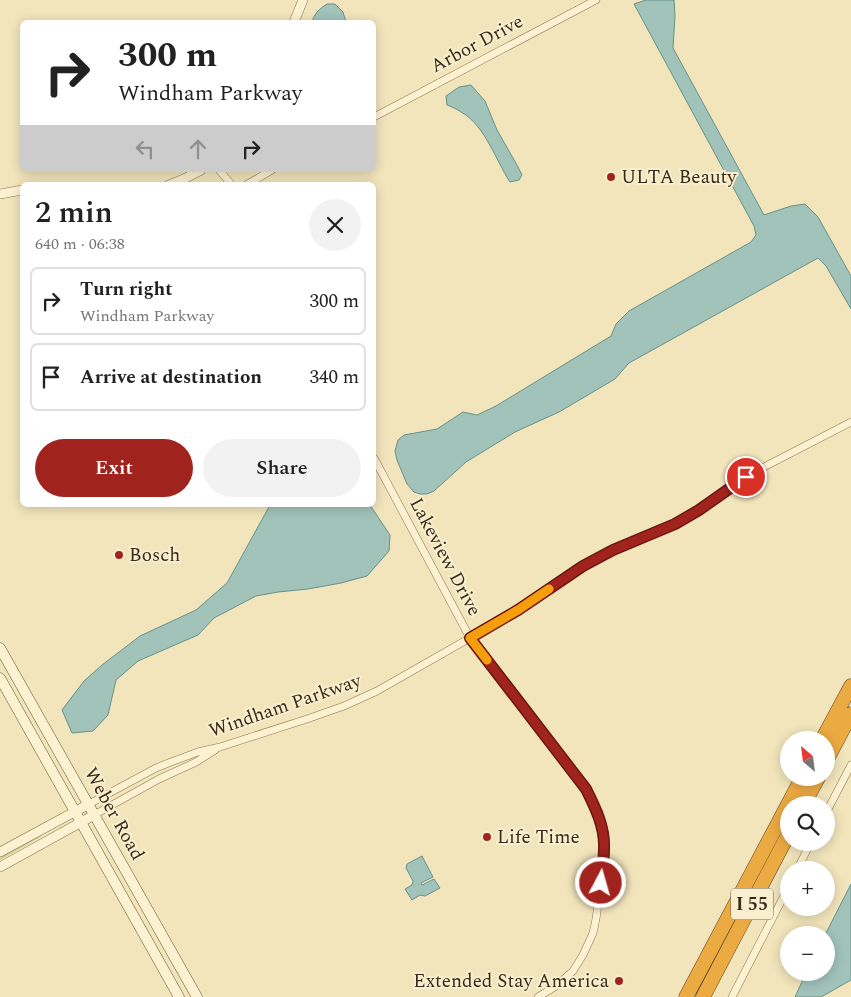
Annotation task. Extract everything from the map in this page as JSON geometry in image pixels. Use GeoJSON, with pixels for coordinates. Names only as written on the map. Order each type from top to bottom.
{"type":"FeatureCollection","features":[{"type":"Feature","properties":{"kind":"highway"},"geometry":{"type":"LineString","coordinates":[[827,731],[851,686]]}},
{"type":"Feature","properties":{"kind":"highway"},"geometry":{"type":"LineString","coordinates":[[835,744],[851,714]]}},
{"type":"Feature","properties":{"kind":"highway","name":"I 55"},"geometry":{"type":"LineString","coordinates":[[687,996],[798,786]]}},
{"type":"Feature","properties":{"kind":"highway","name":"I 55"},"geometry":{"type":"LineString","coordinates":[[704,997],[780,850]]}},
{"type":"Feature","properties":{"kind":"main road","name":"Weber Road"},"geometry":{"type":"LineString","coordinates":[[0,648],[197,997]]}},
{"type":"Feature","properties":{"kind":"main road","name":"Weber Road"},"geometry":{"type":"LineString","coordinates":[[0,678],[179,997]]}},
{"type":"Feature","properties":{"kind":"street"},"geometry":{"type":"LineString","coordinates":[[295,20],[302,0]]}},
{"type":"Feature","properties":{"kind":"street","name":"Arbor Drive"},"geometry":{"type":"LineString","coordinates":[[376,116],[596,0]]}},
{"type":"Feature","properties":{"kind":"street"},"geometry":{"type":"LineString","coordinates":[[177,182],[197,172]]}},
{"type":"Feature","properties":{"kind":"street"},"geometry":{"type":"LineString","coordinates":[[221,172],[229,182]]}},
{"type":"Feature","properties":{"kind":"street"},"geometry":{"type":"LineString","coordinates":[[251,182],[269,172]]}},
{"type":"Feature","properties":{"kind":"street"},"geometry":{"type":"LineString","coordinates":[[0,194],[20,190]]}},
{"type":"Feature","properties":{"kind":"street","name":"Windham Parkway"},"geometry":{"type":"LineString","coordinates":[[89,804],[164,765],[198,752],[307,720],[377,691],[518,610],[583,566],[622,546],[675,524],[699,510],[744,478],[851,422]]}},
{"type":"Feature","properties":{"kind":"street","name":"Lakeview Drive"},"geometry":{"type":"LineString","coordinates":[[376,462],[470,638],[586,789],[595,806],[601,825],[605,847],[593,933],[573,972],[556,986],[538,997]]}},
{"type":"Feature","properties":{"kind":"street"},"geometry":{"type":"LineString","coordinates":[[0,867],[170,773],[196,762],[220,747]]}},
{"type":"Feature","properties":{"kind":"street"},"geometry":{"type":"LineString","coordinates":[[835,796],[851,765]]}},
{"type":"Feature","properties":{"kind":"street"},"geometry":{"type":"LineString","coordinates":[[0,852],[89,804]]}},
{"type":"Feature","properties":{"kind":"street"},"geometry":{"type":"LineString","coordinates":[[732,997],[780,904]]}},
{"type":"Feature","properties":{"kind":"green space"},"geometry":{"type":"Polygon","coordinates":[[[42,836],[0,860],[0,856],[42,836]]]}},
{"type":"Feature","properties":{"kind":"water"},"geometry":{"type":"Polygon","coordinates":[[[646,0],[674,0],[673,48],[764,215],[791,206],[805,204],[818,217],[851,276],[851,309],[826,266],[818,258],[629,363],[615,379],[559,412],[515,432],[466,462],[434,491],[427,494],[414,492],[407,484],[395,451],[398,440],[404,435],[437,429],[463,412],[477,415],[496,406],[611,336],[616,324],[629,311],[751,242],[756,235],[754,226],[634,4],[646,0]]]}},
{"type":"Feature","properties":{"kind":"water"},"geometry":{"type":"Polygon","coordinates":[[[327,4],[335,4],[343,12],[345,20],[313,20],[317,12],[327,4]]]}},
{"type":"Feature","properties":{"kind":"water"},"geometry":{"type":"Polygon","coordinates":[[[471,85],[485,101],[497,130],[522,175],[519,180],[510,182],[477,125],[459,111],[447,105],[446,96],[459,87],[471,85]]]}},
{"type":"Feature","properties":{"kind":"water"},"geometry":{"type":"Polygon","coordinates":[[[269,507],[371,507],[390,535],[389,551],[367,576],[308,589],[256,596],[214,618],[198,635],[138,661],[116,680],[108,715],[93,731],[72,733],[62,710],[84,681],[140,636],[196,610],[227,583],[269,507]]]}},
{"type":"Feature","properties":{"kind":"water"},"geometry":{"type":"Polygon","coordinates":[[[422,856],[433,877],[421,883],[422,885],[434,879],[440,888],[412,900],[405,889],[412,885],[413,881],[406,868],[407,864],[422,856]]]}},
{"type":"Feature","properties":{"kind":"water"},"geometry":{"type":"Polygon","coordinates":[[[851,884],[851,980],[821,997],[795,997],[802,981],[835,981],[835,926],[830,926],[851,884]]]}},
{"type":"Feature","properties":{"kind":"slow traffic"},"geometry":{"type":"LineString","coordinates":[[487,660],[470,638],[518,610],[549,589]]}},
{"type":"Feature","properties":{"kind":"place","name":"ULTA Beauty"},"geometry":{"type":"Point","coordinates":[611,177]}},
{"type":"Feature","properties":{"kind":"place","name":"Bosch"},"geometry":{"type":"Point","coordinates":[119,555]}},
{"type":"Feature","properties":{"kind":"place","name":"Life Time"},"geometry":{"type":"Point","coordinates":[487,837]}},
{"type":"Feature","properties":{"kind":"place","name":"Extended Stay America"},"geometry":{"type":"Point","coordinates":[619,981]}},
{"type":"Feature","properties":{"kind":"route"},"geometry":{"type":"LineString","coordinates":[[601,883],[605,847],[595,806],[586,789],[470,638],[518,610],[583,566],[613,550],[675,524],[699,510],[746,477]]}}]}
